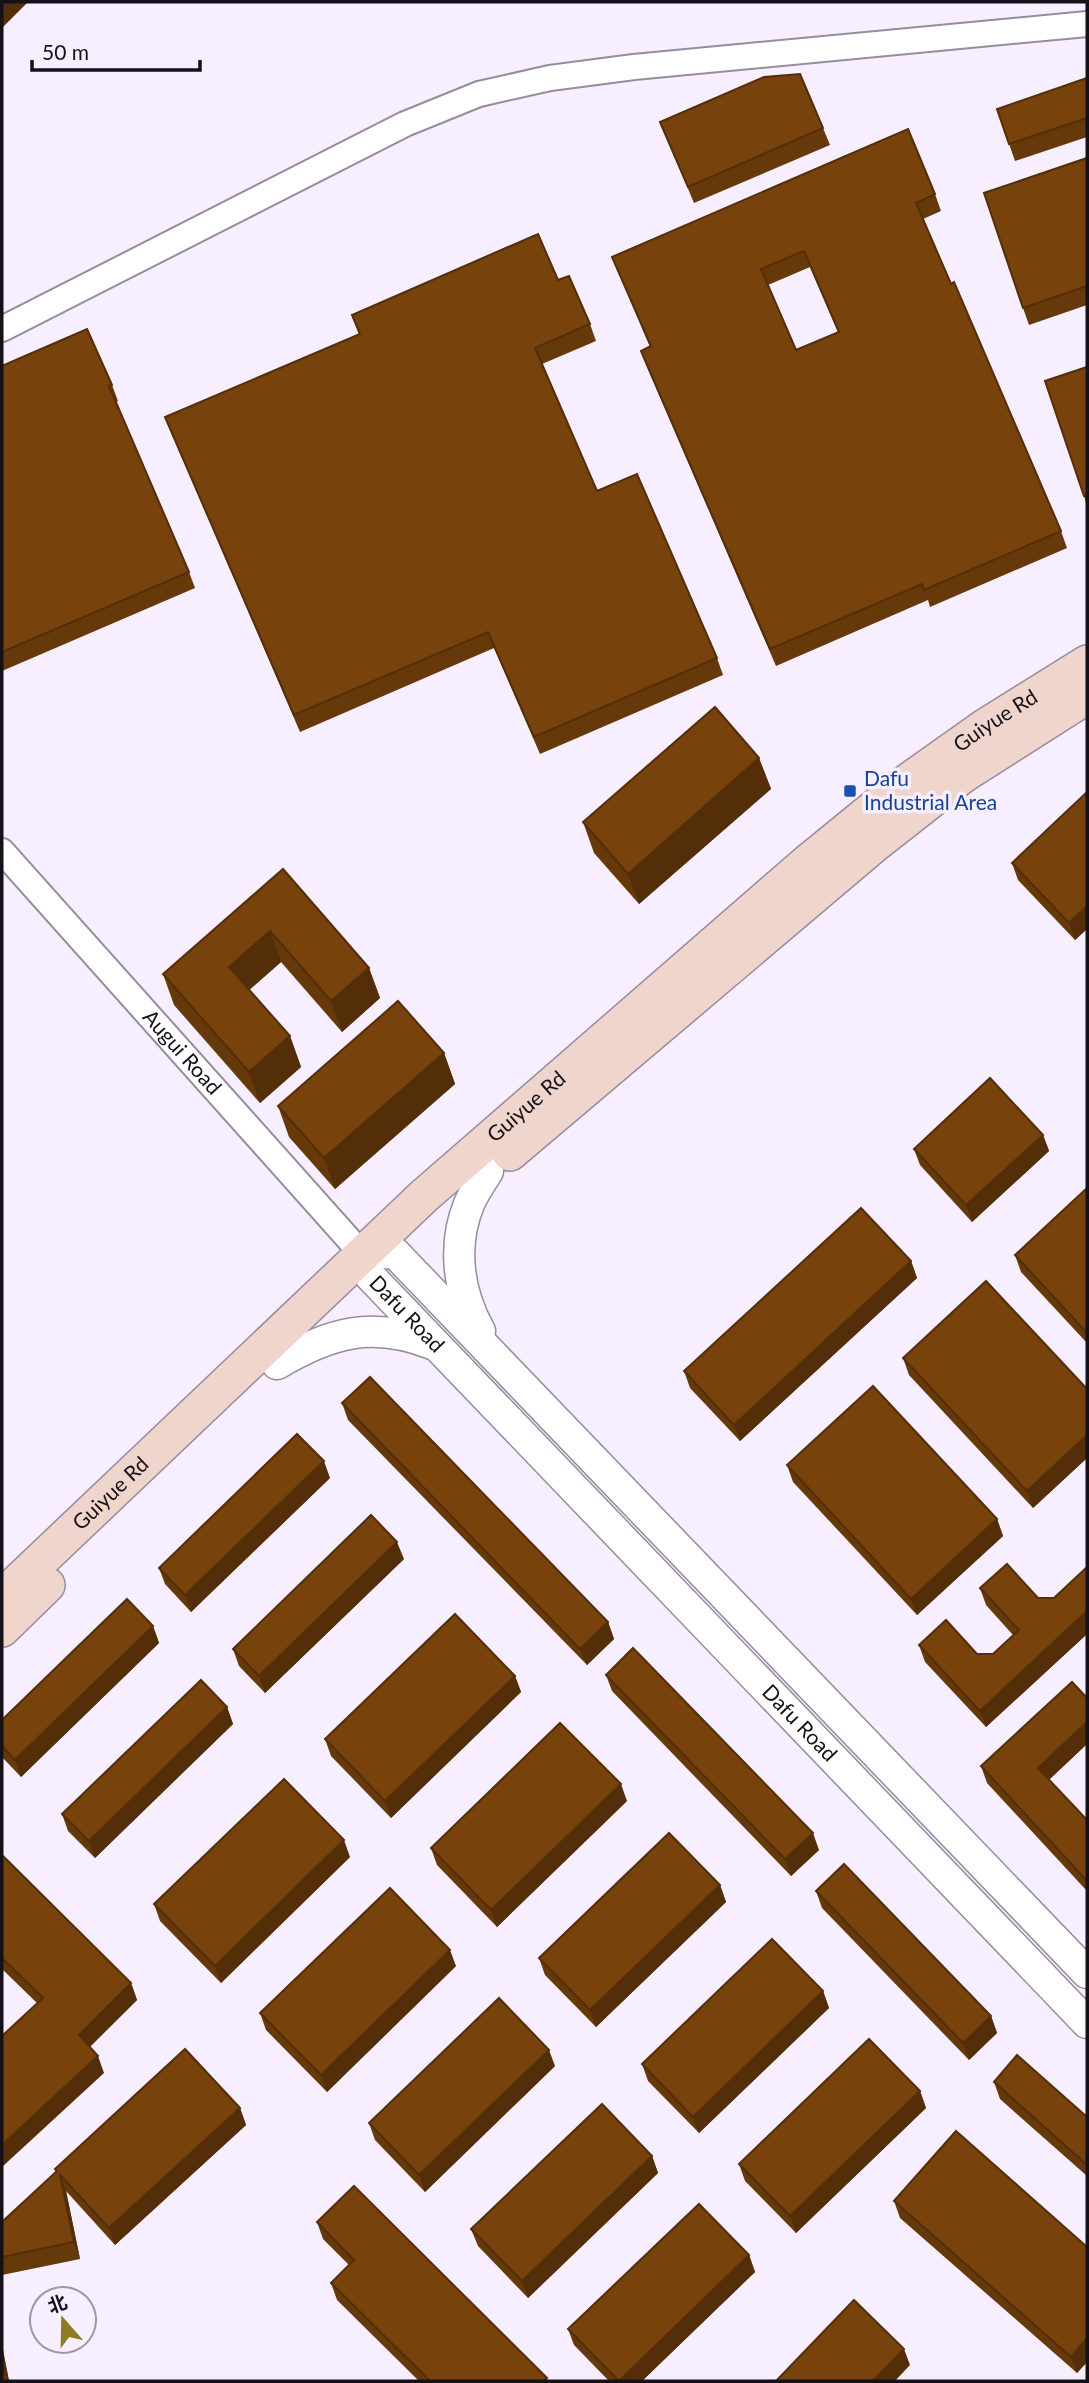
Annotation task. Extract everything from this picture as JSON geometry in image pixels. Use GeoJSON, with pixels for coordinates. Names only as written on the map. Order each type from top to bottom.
{"type":"FeatureCollection","features":[{"type":"Feature","properties":{"kind":"main road","name":"Guiyue Rd"},"geometry":{"type":"LineString","coordinates":[[2,1629],[277,1364],[376,1261],[444,1178],[808,862],[900,787],[986,726],[1087,663]]}},
{"type":"Feature","properties":{"kind":"main road","name":"Guiyue Rd"},"geometry":{"type":"LineString","coordinates":[[2,1597],[376,1261],[488,1171],[875,844],[963,775],[1087,696]]}},
{"type":"Feature","properties":{"kind":"street"},"geometry":{"type":"LineString","coordinates":[[2,329],[405,124],[479,94],[550,78],[634,67],[1087,24]]}},
{"type":"Feature","properties":{"kind":"street","name":"Augui Road"},"geometry":{"type":"LineString","coordinates":[[2,851],[376,1261]]}},
{"type":"Feature","properties":{"kind":"street"},"geometry":{"type":"LineString","coordinates":[[488,1171],[470,1203],[461,1233],[459,1264],[464,1292],[474,1322],[492,1353]]}},
{"type":"Feature","properties":{"kind":"street","name":"Dafu Road"},"geometry":{"type":"LineString","coordinates":[[376,1261],[436,1345],[1087,2023]]}},
{"type":"Feature","properties":{"kind":"street","name":"Dafu Road"},"geometry":{"type":"LineString","coordinates":[[376,1261],[492,1353],[1087,1973]]}},
{"type":"Feature","properties":{"kind":"street"},"geometry":{"type":"LineString","coordinates":[[277,1364],[322,1340],[358,1331],[409,1335],[436,1345]]}},
{"type":"Feature","properties":{"kind":"street"},"geometry":{"type":"LineString","coordinates":[[511,1423],[537,1399]]}},
{"type":"Feature","properties":{"kind":"building"},"geometry":{"type":"Polygon","coordinates":[[[800,74],[823,128],[688,187],[660,122],[764,77],[800,74]]]}},
{"type":"Feature","properties":{"kind":"building"},"geometry":{"type":"Polygon","coordinates":[[[1087,78],[1087,118],[1009,144],[997,109],[1087,78]]]}},
{"type":"Feature","properties":{"kind":"building"},"geometry":{"type":"Polygon","coordinates":[[[908,129],[935,194],[916,203],[951,284],[954,282],[1061,531],[924,590],[922,584],[770,649],[641,351],[651,346],[612,257],[908,129]],[[804,251],[761,269],[796,350],[839,332],[804,251]]]}},
{"type":"Feature","properties":{"kind":"building"},"geometry":{"type":"Polygon","coordinates":[[[1087,158],[1087,286],[1023,308],[984,193],[1087,158]]]}},
{"type":"Feature","properties":{"kind":"building"},"geometry":{"type":"Polygon","coordinates":[[[538,234],[558,280],[569,276],[590,324],[535,348],[597,491],[637,474],[717,658],[534,737],[488,632],[294,715],[165,417],[360,334],[352,315],[538,234]]]}},
{"type":"Feature","properties":{"kind":"building"},"geometry":{"type":"Polygon","coordinates":[[[87,329],[189,572],[2,652],[2,366],[87,329]]]}},
{"type":"Feature","properties":{"kind":"building"},"geometry":{"type":"Polygon","coordinates":[[[1087,367],[1087,495],[1084,496],[1045,381],[1087,367]]]}},
{"type":"Feature","properties":{"kind":"building"},"geometry":{"type":"Polygon","coordinates":[[[715,707],[759,758],[628,874],[583,822],[715,707]]]}},
{"type":"Feature","properties":{"kind":"building"},"geometry":{"type":"Polygon","coordinates":[[[1087,792],[1087,906],[1069,923],[1012,863],[1087,792]]]}},
{"type":"Feature","properties":{"kind":"building"},"geometry":{"type":"Polygon","coordinates":[[[283,869],[369,968],[331,1001],[270,931],[229,967],[290,1036],[249,1072],[163,974],[283,869]]]}},
{"type":"Feature","properties":{"kind":"building"},"geometry":{"type":"Polygon","coordinates":[[[398,1001],[444,1053],[324,1158],[278,1106],[398,1001]]]}},
{"type":"Feature","properties":{"kind":"building"},"geometry":{"type":"Polygon","coordinates":[[[990,1078],[1043,1135],[966,1205],[914,1149],[990,1078]]]}},
{"type":"Feature","properties":{"kind":"building"},"geometry":{"type":"Polygon","coordinates":[[[1087,1188],[1087,1333],[1015,1255],[1087,1188]]]}},
{"type":"Feature","properties":{"kind":"building"},"geometry":{"type":"Polygon","coordinates":[[[861,1208],[911,1261],[734,1425],[684,1371],[861,1208]]]}},
{"type":"Feature","properties":{"kind":"building"},"geometry":{"type":"Polygon","coordinates":[[[986,1281],[1087,1389],[1087,1435],[1027,1491],[903,1358],[986,1281]]]}},
{"type":"Feature","properties":{"kind":"building"},"geometry":{"type":"Polygon","coordinates":[[[370,1377],[608,1622],[580,1649],[342,1403],[370,1377]]]}},
{"type":"Feature","properties":{"kind":"building"},"geometry":{"type":"Polygon","coordinates":[[[873,1386],[997,1519],[911,1599],[787,1465],[873,1386]]]}},
{"type":"Feature","properties":{"kind":"building"},"geometry":{"type":"Polygon","coordinates":[[[297,1434],[324,1461],[185,1595],[159,1568],[297,1434]]]}},
{"type":"Feature","properties":{"kind":"building"},"geometry":{"type":"Polygon","coordinates":[[[371,1515],[397,1542],[259,1676],[233,1649],[371,1515]]]}},
{"type":"Feature","properties":{"kind":"building"},"geometry":{"type":"Polygon","coordinates":[[[1007,1564],[1038,1598],[1054,1598],[1087,1567],[1087,1611],[980,1711],[919,1645],[946,1620],[977,1654],[993,1654],[1019,1630],[980,1588],[1007,1564]]]}},
{"type":"Feature","properties":{"kind":"building"},"geometry":{"type":"Polygon","coordinates":[[[127,1599],[153,1626],[15,1760],[2,1746],[2,1720],[127,1599]]]}},
{"type":"Feature","properties":{"kind":"building"},"geometry":{"type":"Polygon","coordinates":[[[455,1614],[515,1676],[385,1801],[325,1739],[455,1614]]]}},
{"type":"Feature","properties":{"kind":"building"},"geometry":{"type":"Polygon","coordinates":[[[633,1648],[813,1833],[785,1859],[606,1675],[633,1648]]]}},
{"type":"Feature","properties":{"kind":"building"},"geometry":{"type":"Polygon","coordinates":[[[201,1680],[227,1707],[89,1841],[62,1814],[201,1680]]]}},
{"type":"Feature","properties":{"kind":"building"},"geometry":{"type":"Polygon","coordinates":[[[1072,1682],[1087,1698],[1087,1722],[1038,1768],[1087,1820],[1087,1881],[981,1766],[1072,1682]]]}},
{"type":"Feature","properties":{"kind":"building"},"geometry":{"type":"Polygon","coordinates":[[[560,1723],[621,1784],[491,1910],[431,1848],[560,1723]]]}},
{"type":"Feature","properties":{"kind":"building"},"geometry":{"type":"Polygon","coordinates":[[[284,1779],[344,1840],[215,1966],[154,1904],[284,1779]]]}},
{"type":"Feature","properties":{"kind":"building"},"geometry":{"type":"Polygon","coordinates":[[[669,1833],[720,1885],[590,2010],[539,1958],[669,1833]]]}},
{"type":"Feature","properties":{"kind":"building"},"geometry":{"type":"Polygon","coordinates":[[[2,1855],[131,1983],[79,2035],[98,2056],[2,2145],[2,2036],[43,1998],[2,1958],[2,1855]]]}},
{"type":"Feature","properties":{"kind":"building"},"geometry":{"type":"Polygon","coordinates":[[[844,1864],[991,2016],[963,2043],[816,1891],[844,1864]]]}},
{"type":"Feature","properties":{"kind":"building"},"geometry":{"type":"Polygon","coordinates":[[[390,1888],[450,1950],[321,2075],[260,2013],[390,1888]]]}},
{"type":"Feature","properties":{"kind":"building"},"geometry":{"type":"Polygon","coordinates":[[[772,1939],[823,1991],[693,2117],[642,2064],[772,1939]]]}},
{"type":"Feature","properties":{"kind":"building"},"geometry":{"type":"Polygon","coordinates":[[[499,1998],[549,2050],[419,2175],[369,2123],[499,1998]]]}},
{"type":"Feature","properties":{"kind":"building"},"geometry":{"type":"Polygon","coordinates":[[[869,2039],[920,2091],[790,2216],[739,2164],[869,2039]]]}},
{"type":"Feature","properties":{"kind":"building"},"geometry":{"type":"Polygon","coordinates":[[[185,2049],[240,2108],[109,2228],[60,2175],[74,2242],[2,2257],[2,2222],[57,2171],[55,2169],[185,2049]]]}},
{"type":"Feature","properties":{"kind":"building"},"geometry":{"type":"Polygon","coordinates":[[[1017,2055],[1087,2117],[1087,2165],[994,2082],[1017,2055]]]}},
{"type":"Feature","properties":{"kind":"building"},"geometry":{"type":"Polygon","coordinates":[[[602,2104],[652,2156],[522,2281],[471,2229],[602,2104]]]}},
{"type":"Feature","properties":{"kind":"building"},"geometry":{"type":"Polygon","coordinates":[[[956,2131],[1087,2247],[1087,2338],[1071,2357],[894,2201],[956,2131]]]}},
{"type":"Feature","properties":{"kind":"building"},"geometry":{"type":"Polygon","coordinates":[[[354,2186],[547,2378],[543,2381],[430,2381],[331,2283],[354,2260],[317,2222],[354,2186]]]}},
{"type":"Feature","properties":{"kind":"building"},"geometry":{"type":"Polygon","coordinates":[[[699,2204],[749,2255],[619,2381],[568,2329],[699,2204]]]}},
{"type":"Feature","properties":{"kind":"building"},"geometry":{"type":"Polygon","coordinates":[[[854,2300],[904,2349],[873,2381],[776,2381],[854,2300]]]}},
{"type":"Feature","properties":{"kind":"place","name":"Dafu Industrial Area"},"geometry":{"type":"Point","coordinates":[850,791]}}]}
